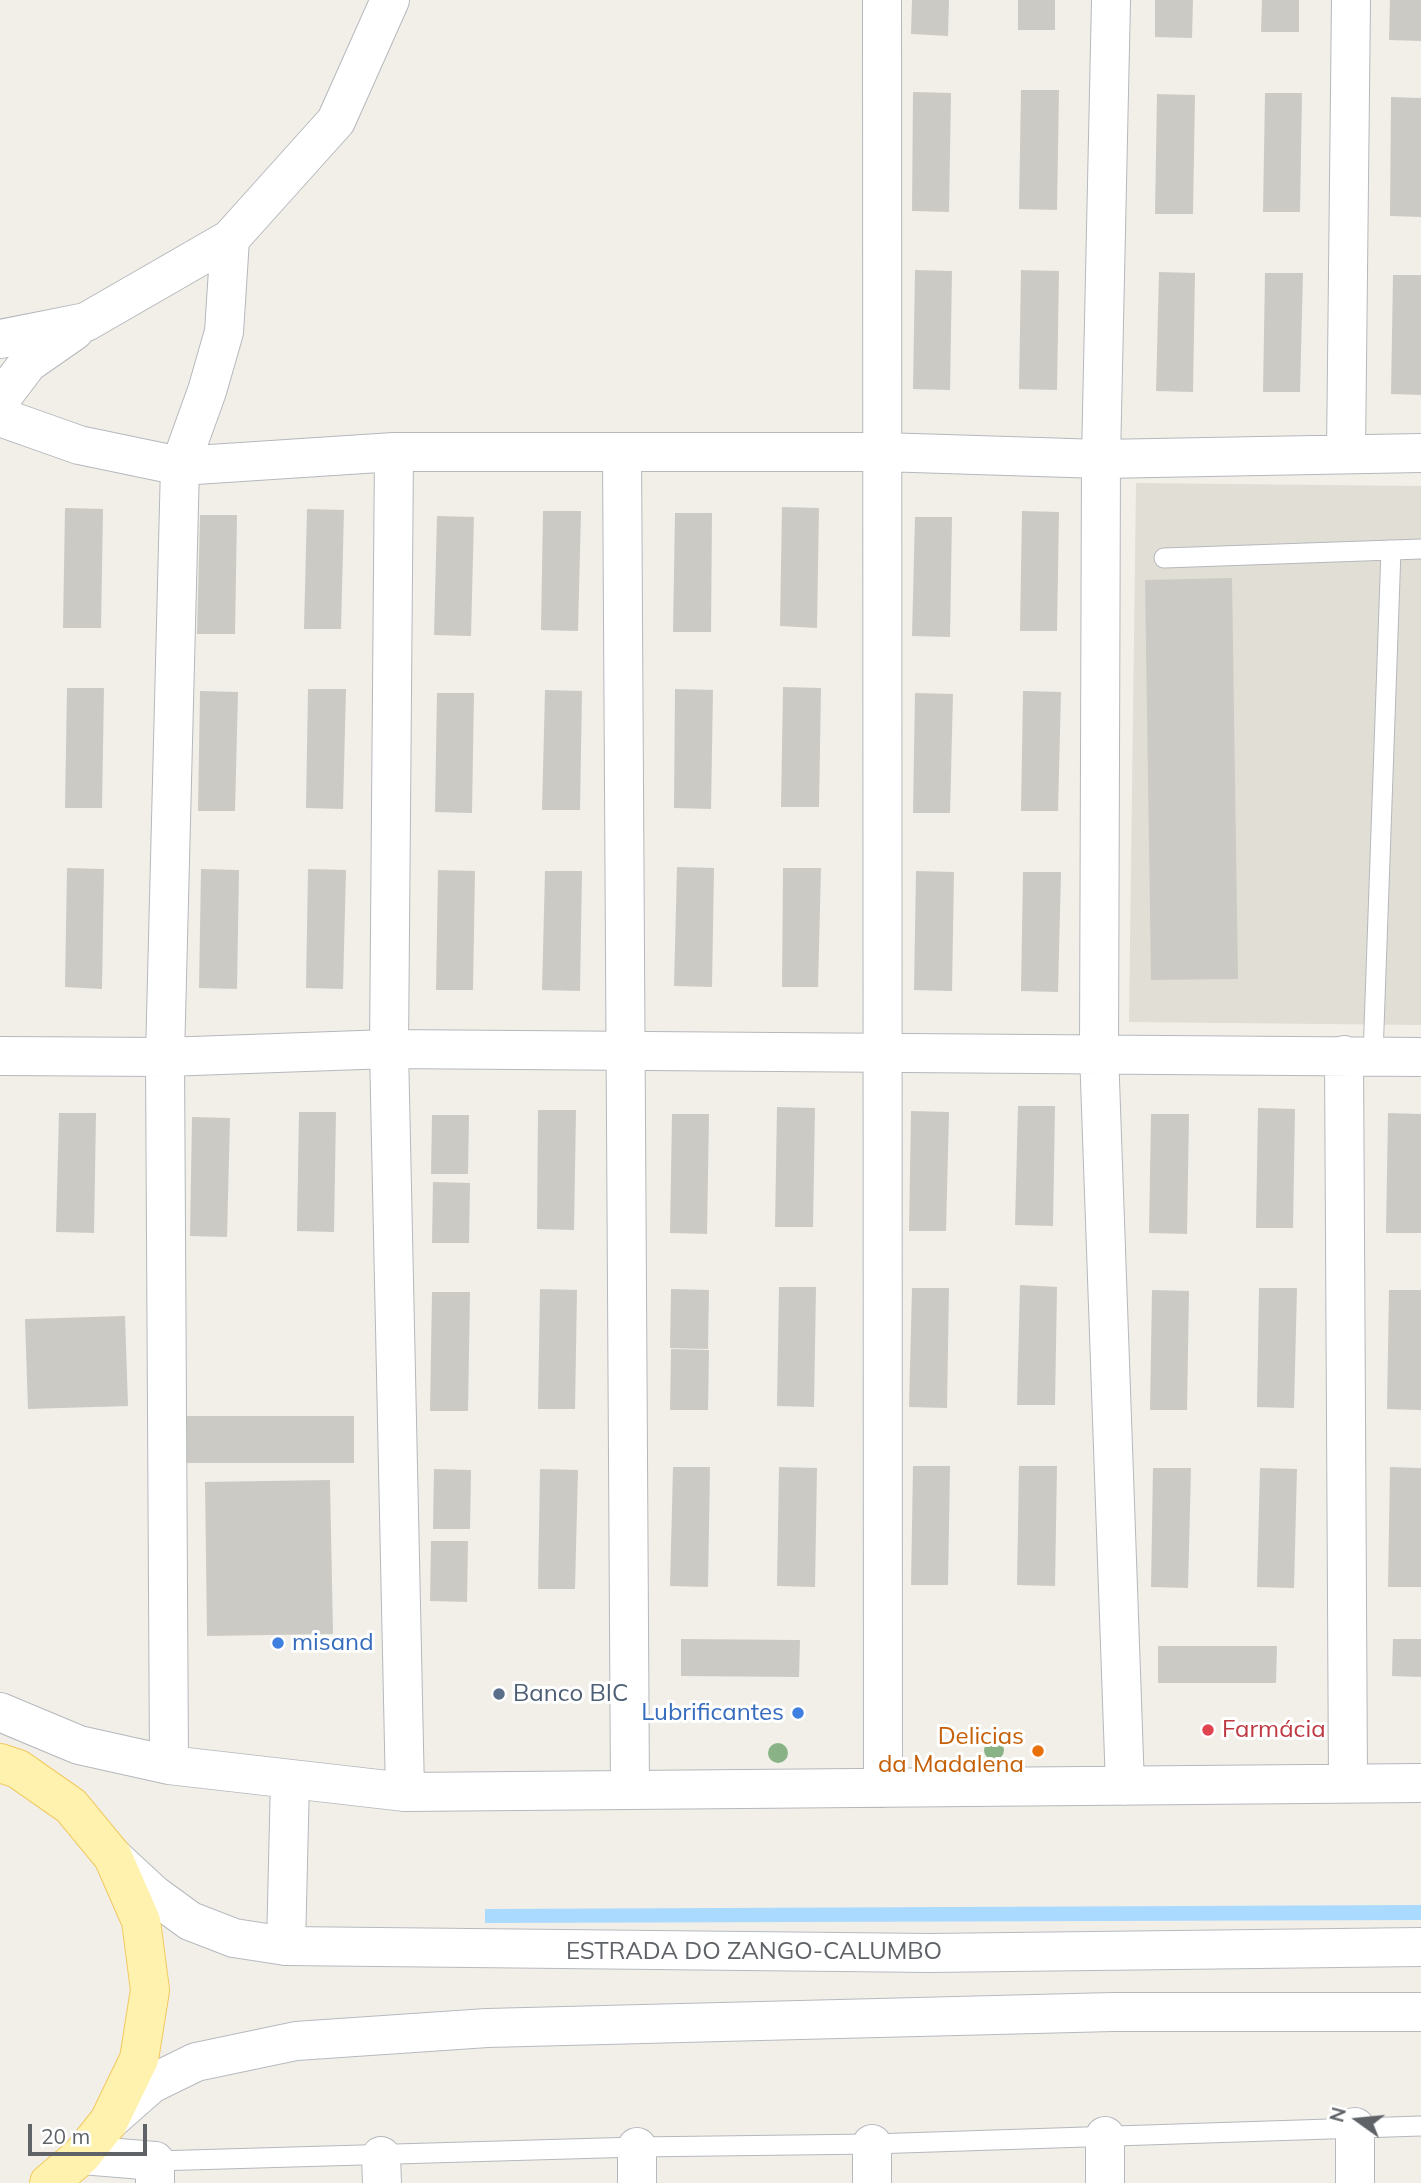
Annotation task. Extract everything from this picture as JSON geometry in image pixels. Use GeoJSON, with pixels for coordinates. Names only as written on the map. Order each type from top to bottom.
{"type":"FeatureCollection","features":[{"type":"Feature","properties":{"kind":"main road"},"geometry":{"type":"LineString","coordinates":[[0,1763],[18,1769],[71,1806],[113,1857],[141,1921],[150,1990],[139,2059],[109,2121],[82,2155],[49,2183]]}},
{"type":"Feature","properties":{"kind":"street"},"geometry":{"type":"LineString","coordinates":[[0,400],[27,363],[86,322],[230,239],[336,121],[390,0]]}},
{"type":"Feature","properties":{"kind":"street"},"geometry":{"type":"LineString","coordinates":[[882,0],[883,1788]]}},
{"type":"Feature","properties":{"kind":"street"},"geometry":{"type":"LineString","coordinates":[[1111,0],[1101,459],[1099,1052],[1125,1786]]}},
{"type":"Feature","properties":{"kind":"street"},"geometry":{"type":"LineString","coordinates":[[1346,454],[1351,0]]}},
{"type":"Feature","properties":{"kind":"street"},"geometry":{"type":"LineString","coordinates":[[169,1765],[165,1057],[180,466],[207,391],[224,331],[230,239]]}},
{"type":"Feature","properties":{"kind":"street"},"geometry":{"type":"LineString","coordinates":[[0,339],[86,322]]}},
{"type":"Feature","properties":{"kind":"street"},"geometry":{"type":"LineString","coordinates":[[0,417],[79,445],[180,466],[394,452],[882,452],[1101,459],[1421,453]]}},
{"type":"Feature","properties":{"kind":"street"},"geometry":{"type":"LineString","coordinates":[[394,452],[389,1049],[405,1792]]}},
{"type":"Feature","properties":{"kind":"street"},"geometry":{"type":"LineString","coordinates":[[622,452],[630,1790]]}},
{"type":"Feature","properties":{"kind":"street"},"geometry":{"type":"LineString","coordinates":[[0,1056],[165,1057],[389,1049],[1099,1052],[1421,1057]]}},
{"type":"Feature","properties":{"kind":"street"},"geometry":{"type":"LineString","coordinates":[[1348,1783],[1359,1055]]}},
{"type":"Feature","properties":{"kind":"street"},"geometry":{"type":"LineString","coordinates":[[0,1712],[79,1745],[169,1765],[405,1792],[1421,1783]]}},
{"type":"Feature","properties":{"kind":"street"},"geometry":{"type":"LineString","coordinates":[[0,1722],[71,1806]]}},
{"type":"Feature","properties":{"kind":"street"},"geometry":{"type":"LineString","coordinates":[[286,1946],[290,1779]]}},
{"type":"Feature","properties":{"kind":"street","name":"ESTRADA DO ZANGO-CALUMBO"},"geometry":{"type":"LineString","coordinates":[[113,1857],[153,1894],[190,1921],[234,1938],[286,1946],[903,1953],[1421,1947]]}},
{"type":"Feature","properties":{"kind":"street"},"geometry":{"type":"LineString","coordinates":[[109,2121],[151,2084],[196,2062],[296,2041],[487,2028],[1113,2012],[1421,2011]]}},
{"type":"Feature","properties":{"kind":"street"},"geometry":{"type":"LineString","coordinates":[[1354,2183],[1355,2127]]}},
{"type":"Feature","properties":{"kind":"street"},"geometry":{"type":"LineString","coordinates":[[1105,2136],[1105,2183]]}},
{"type":"Feature","properties":{"kind":"street"},"geometry":{"type":"LineString","coordinates":[[872,2144],[872,2183]]}},
{"type":"Feature","properties":{"kind":"street"},"geometry":{"type":"LineString","coordinates":[[82,2155],[155,2172]]}},
{"type":"Feature","properties":{"kind":"lane"},"geometry":{"type":"LineString","coordinates":[[1164,558],[1421,549]]}},
{"type":"Feature","properties":{"kind":"lane"},"geometry":{"type":"LineString","coordinates":[[1359,1055],[1391,550]]}},
{"type":"Feature","properties":{"kind":"lane"},"geometry":{"type":"LineString","coordinates":[[155,2172],[637,2165],[872,2144],[1421,2126]]}},
{"type":"Feature","properties":{"kind":"shaded area"},"geometry":{"type":"Polygon","coordinates":[[[1136,483],[1421,486],[1421,1025],[1129,1022],[1136,483]]]}},
{"type":"Feature","properties":{"kind":"water"},"geometry":{"type":"Polygon","coordinates":[[[1421,1905],[1421,1920],[485,1923],[485,1909],[1421,1905]]]}},
{"type":"Feature","properties":{"kind":"building"},"geometry":{"type":"Polygon","coordinates":[[[912,0],[949,0],[948,36],[911,34],[912,0]]]}},
{"type":"Feature","properties":{"kind":"building"},"geometry":{"type":"Polygon","coordinates":[[[1018,0],[1055,0],[1055,30],[1018,30],[1018,0]]]}},
{"type":"Feature","properties":{"kind":"building"},"geometry":{"type":"Polygon","coordinates":[[[1155,0],[1193,0],[1192,38],[1155,37],[1155,0]]]}},
{"type":"Feature","properties":{"kind":"building"},"geometry":{"type":"Polygon","coordinates":[[[1262,0],[1299,0],[1299,32],[1261,32],[1262,0]]]}},
{"type":"Feature","properties":{"kind":"building"},"geometry":{"type":"Polygon","coordinates":[[[1390,0],[1421,0],[1421,41],[1389,40],[1390,0]]]}},
{"type":"Feature","properties":{"kind":"building"},"geometry":{"type":"Polygon","coordinates":[[[1021,90],[1059,90],[1057,210],[1019,209],[1021,90]]]}},
{"type":"Feature","properties":{"kind":"building"},"geometry":{"type":"Polygon","coordinates":[[[913,92],[951,93],[949,212],[912,211],[913,92]]]}},
{"type":"Feature","properties":{"kind":"building"},"geometry":{"type":"Polygon","coordinates":[[[1265,93],[1302,93],[1300,212],[1263,212],[1265,93]]]}},
{"type":"Feature","properties":{"kind":"building"},"geometry":{"type":"Polygon","coordinates":[[[1157,94],[1195,95],[1193,214],[1155,214],[1157,94]]]}},
{"type":"Feature","properties":{"kind":"building"},"geometry":{"type":"Polygon","coordinates":[[[1391,97],[1421,98],[1421,217],[1390,216],[1391,97]]]}},
{"type":"Feature","properties":{"kind":"building"},"geometry":{"type":"Polygon","coordinates":[[[915,270],[952,271],[950,390],[913,389],[915,270]]]}},
{"type":"Feature","properties":{"kind":"building"},"geometry":{"type":"Polygon","coordinates":[[[1021,270],[1059,271],[1057,390],[1019,389],[1021,270]]]}},
{"type":"Feature","properties":{"kind":"building"},"geometry":{"type":"Polygon","coordinates":[[[1159,272],[1195,273],[1193,392],[1156,391],[1159,272]]]}},
{"type":"Feature","properties":{"kind":"building"},"geometry":{"type":"Polygon","coordinates":[[[1265,273],[1303,273],[1300,392],[1263,392],[1265,273]]]}},
{"type":"Feature","properties":{"kind":"building"},"geometry":{"type":"Polygon","coordinates":[[[1393,275],[1421,275],[1421,395],[1391,394],[1393,275]]]}},
{"type":"Feature","properties":{"kind":"building"},"geometry":{"type":"Polygon","coordinates":[[[782,507],[819,508],[817,628],[780,626],[782,507]]]}},
{"type":"Feature","properties":{"kind":"building"},"geometry":{"type":"Polygon","coordinates":[[[65,508],[103,509],[101,628],[63,628],[65,508]]]}},
{"type":"Feature","properties":{"kind":"building"},"geometry":{"type":"Polygon","coordinates":[[[307,509],[344,510],[341,629],[304,629],[307,509]]]}},
{"type":"Feature","properties":{"kind":"building"},"geometry":{"type":"Polygon","coordinates":[[[543,511],[581,511],[578,631],[541,630],[543,511]]]}},
{"type":"Feature","properties":{"kind":"building"},"geometry":{"type":"Polygon","coordinates":[[[1022,511],[1059,512],[1057,631],[1020,631],[1022,511]]]}},
{"type":"Feature","properties":{"kind":"building"},"geometry":{"type":"Polygon","coordinates":[[[675,513],[712,513],[711,632],[673,632],[675,513]]]}},
{"type":"Feature","properties":{"kind":"building"},"geometry":{"type":"Polygon","coordinates":[[[200,515],[237,515],[235,634],[197,634],[200,515]]]}},
{"type":"Feature","properties":{"kind":"building"},"geometry":{"type":"Polygon","coordinates":[[[437,516],[474,517],[471,636],[434,635],[437,516]]]}},
{"type":"Feature","properties":{"kind":"building"},"geometry":{"type":"Polygon","coordinates":[[[915,517],[952,517],[950,637],[912,636],[915,517]]]}},
{"type":"Feature","properties":{"kind":"building"},"geometry":{"type":"Polygon","coordinates":[[[1232,578],[1238,979],[1151,980],[1145,580],[1232,578]]]}},
{"type":"Feature","properties":{"kind":"building"},"geometry":{"type":"Polygon","coordinates":[[[783,687],[821,688],[819,807],[781,807],[783,687]]]}},
{"type":"Feature","properties":{"kind":"building"},"geometry":{"type":"Polygon","coordinates":[[[67,688],[104,688],[102,808],[65,808],[67,688]]]}},
{"type":"Feature","properties":{"kind":"building"},"geometry":{"type":"Polygon","coordinates":[[[308,689],[346,689],[343,809],[306,808],[308,689]]]}},
{"type":"Feature","properties":{"kind":"building"},"geometry":{"type":"Polygon","coordinates":[[[675,689],[713,690],[711,809],[674,808],[675,689]]]}},
{"type":"Feature","properties":{"kind":"building"},"geometry":{"type":"Polygon","coordinates":[[[545,690],[582,691],[580,810],[542,810],[545,690]]]}},
{"type":"Feature","properties":{"kind":"building"},"geometry":{"type":"Polygon","coordinates":[[[200,691],[238,692],[235,811],[198,811],[200,691]]]}},
{"type":"Feature","properties":{"kind":"building"},"geometry":{"type":"Polygon","coordinates":[[[1023,691],[1061,692],[1058,811],[1021,811],[1023,691]]]}},
{"type":"Feature","properties":{"kind":"building"},"geometry":{"type":"Polygon","coordinates":[[[437,693],[474,693],[472,813],[435,812],[437,693]]]}},
{"type":"Feature","properties":{"kind":"building"},"geometry":{"type":"Polygon","coordinates":[[[915,693],[953,694],[950,813],[913,813],[915,693]]]}},
{"type":"Feature","properties":{"kind":"building"},"geometry":{"type":"Polygon","coordinates":[[[677,867],[714,868],[712,987],[674,986],[677,867]]]}},
{"type":"Feature","properties":{"kind":"building"},"geometry":{"type":"Polygon","coordinates":[[[67,868],[104,869],[102,989],[65,987],[67,868]]]}},
{"type":"Feature","properties":{"kind":"building"},"geometry":{"type":"Polygon","coordinates":[[[783,868],[821,868],[818,987],[782,987],[783,868]]]}},
{"type":"Feature","properties":{"kind":"building"},"geometry":{"type":"Polygon","coordinates":[[[201,869],[239,870],[237,989],[199,988],[201,869]]]}},
{"type":"Feature","properties":{"kind":"building"},"geometry":{"type":"Polygon","coordinates":[[[308,869],[346,870],[343,989],[306,988],[308,869]]]}},
{"type":"Feature","properties":{"kind":"building"},"geometry":{"type":"Polygon","coordinates":[[[438,870],[475,871],[473,990],[436,990],[438,870]]]}},
{"type":"Feature","properties":{"kind":"building"},"geometry":{"type":"Polygon","coordinates":[[[545,871],[582,871],[580,991],[542,990],[545,871]]]}},
{"type":"Feature","properties":{"kind":"building"},"geometry":{"type":"Polygon","coordinates":[[[916,871],[954,872],[952,991],[914,990],[916,871]]]}},
{"type":"Feature","properties":{"kind":"building"},"geometry":{"type":"Polygon","coordinates":[[[1023,872],[1061,872],[1058,992],[1021,991],[1023,872]]]}},
{"type":"Feature","properties":{"kind":"building"},"geometry":{"type":"Polygon","coordinates":[[[1018,1106],[1055,1106],[1053,1226],[1015,1225],[1018,1106]]]}},
{"type":"Feature","properties":{"kind":"building"},"geometry":{"type":"Polygon","coordinates":[[[777,1107],[815,1108],[813,1227],[775,1227],[777,1107]]]}},
{"type":"Feature","properties":{"kind":"building"},"geometry":{"type":"Polygon","coordinates":[[[1258,1108],[1295,1109],[1293,1228],[1256,1228],[1258,1108]]]}},
{"type":"Feature","properties":{"kind":"building"},"geometry":{"type":"Polygon","coordinates":[[[538,1110],[576,1110],[574,1230],[537,1229],[538,1110]]]}},
{"type":"Feature","properties":{"kind":"building"},"geometry":{"type":"Polygon","coordinates":[[[911,1111],[949,1112],[946,1231],[909,1231],[911,1111]]]}},
{"type":"Feature","properties":{"kind":"building"},"geometry":{"type":"Polygon","coordinates":[[[299,1112],[336,1112],[334,1232],[297,1231],[299,1112]]]}},
{"type":"Feature","properties":{"kind":"building"},"geometry":{"type":"Polygon","coordinates":[[[59,1113],[96,1113],[94,1233],[56,1232],[59,1113]]]}},
{"type":"Feature","properties":{"kind":"building"},"geometry":{"type":"Polygon","coordinates":[[[1388,1113],[1421,1114],[1421,1233],[1386,1233],[1388,1113]]]}},
{"type":"Feature","properties":{"kind":"building"},"geometry":{"type":"Polygon","coordinates":[[[672,1114],[709,1114],[707,1234],[670,1233],[672,1114]]]}},
{"type":"Feature","properties":{"kind":"building"},"geometry":{"type":"Polygon","coordinates":[[[1151,1114],[1189,1114],[1187,1234],[1149,1233],[1151,1114]]]}},
{"type":"Feature","properties":{"kind":"building"},"geometry":{"type":"Polygon","coordinates":[[[432,1115],[469,1115],[468,1174],[431,1174],[432,1115]]]}},
{"type":"Feature","properties":{"kind":"building"},"geometry":{"type":"Polygon","coordinates":[[[192,1117],[230,1118],[227,1237],[190,1236],[192,1117]]]}},
{"type":"Feature","properties":{"kind":"building"},"geometry":{"type":"Polygon","coordinates":[[[433,1182],[470,1183],[469,1243],[432,1243],[433,1182]]]}},
{"type":"Feature","properties":{"kind":"building"},"geometry":{"type":"Polygon","coordinates":[[[1020,1285],[1057,1287],[1055,1405],[1017,1405],[1020,1285]]]}},
{"type":"Feature","properties":{"kind":"building"},"geometry":{"type":"Polygon","coordinates":[[[779,1287],[816,1287],[814,1407],[777,1406],[779,1287]]]}},
{"type":"Feature","properties":{"kind":"building"},"geometry":{"type":"Polygon","coordinates":[[[912,1288],[949,1288],[947,1408],[909,1407],[912,1288]]]}},
{"type":"Feature","properties":{"kind":"building"},"geometry":{"type":"Polygon","coordinates":[[[1259,1288],[1297,1288],[1294,1408],[1257,1407],[1259,1288]]]}},
{"type":"Feature","properties":{"kind":"building"},"geometry":{"type":"Polygon","coordinates":[[[540,1289],[577,1290],[575,1409],[538,1409],[540,1289]]]}},
{"type":"Feature","properties":{"kind":"building"},"geometry":{"type":"Polygon","coordinates":[[[671,1289],[709,1290],[708,1349],[670,1348],[671,1289]]]}},
{"type":"Feature","properties":{"kind":"building"},"geometry":{"type":"Polygon","coordinates":[[[1152,1290],[1189,1291],[1187,1410],[1150,1410],[1152,1290]]]}},
{"type":"Feature","properties":{"kind":"building"},"geometry":{"type":"Polygon","coordinates":[[[1389,1290],[1421,1290],[1421,1410],[1387,1409],[1389,1290]]]}},
{"type":"Feature","properties":{"kind":"building"},"geometry":{"type":"Polygon","coordinates":[[[432,1292],[470,1292],[468,1411],[430,1411],[432,1292]]]}},
{"type":"Feature","properties":{"kind":"building"},"geometry":{"type":"Polygon","coordinates":[[[125,1316],[128,1406],[28,1409],[25,1319],[125,1316]]]}},
{"type":"Feature","properties":{"kind":"building"},"geometry":{"type":"Polygon","coordinates":[[[671,1349],[709,1350],[708,1410],[670,1410],[671,1349]]]}},
{"type":"Feature","properties":{"kind":"building"},"geometry":{"type":"Polygon","coordinates":[[[176,1416],[354,1416],[354,1463],[175,1463],[176,1416]]]}},
{"type":"Feature","properties":{"kind":"building"},"geometry":{"type":"Polygon","coordinates":[[[913,1466],[950,1466],[948,1585],[911,1585],[913,1466]]]}},
{"type":"Feature","properties":{"kind":"building"},"geometry":{"type":"Polygon","coordinates":[[[1019,1466],[1057,1466],[1055,1586],[1017,1585],[1019,1466]]]}},
{"type":"Feature","properties":{"kind":"building"},"geometry":{"type":"Polygon","coordinates":[[[673,1467],[710,1467],[708,1587],[670,1586],[673,1467]]]}},
{"type":"Feature","properties":{"kind":"building"},"geometry":{"type":"Polygon","coordinates":[[[779,1467],[817,1468],[815,1587],[777,1586],[779,1467]]]}},
{"type":"Feature","properties":{"kind":"building"},"geometry":{"type":"Polygon","coordinates":[[[1390,1467],[1421,1468],[1421,1587],[1388,1587],[1390,1467]]]}},
{"type":"Feature","properties":{"kind":"building"},"geometry":{"type":"Polygon","coordinates":[[[1153,1468],[1191,1468],[1188,1588],[1151,1587],[1153,1468]]]}},
{"type":"Feature","properties":{"kind":"building"},"geometry":{"type":"Polygon","coordinates":[[[1260,1468],[1297,1469],[1294,1588],[1257,1587],[1260,1468]]]}},
{"type":"Feature","properties":{"kind":"building"},"geometry":{"type":"Polygon","coordinates":[[[434,1469],[471,1470],[470,1529],[433,1529],[434,1469]]]}},
{"type":"Feature","properties":{"kind":"building"},"geometry":{"type":"Polygon","coordinates":[[[540,1469],[578,1470],[575,1589],[538,1589],[540,1469]]]}},
{"type":"Feature","properties":{"kind":"building"},"geometry":{"type":"Polygon","coordinates":[[[330,1480],[333,1634],[207,1636],[205,1482],[330,1480]]]}},
{"type":"Feature","properties":{"kind":"building"},"geometry":{"type":"Polygon","coordinates":[[[431,1541],[468,1541],[467,1602],[430,1601],[431,1541]]]}},
{"type":"Feature","properties":{"kind":"building"},"geometry":{"type":"Polygon","coordinates":[[[681,1639],[800,1640],[799,1677],[681,1676],[681,1639]]]}},
{"type":"Feature","properties":{"kind":"building"},"geometry":{"type":"Polygon","coordinates":[[[1393,1639],[1421,1639],[1421,1677],[1392,1676],[1393,1639]]]}},
{"type":"Feature","properties":{"kind":"building"},"geometry":{"type":"Polygon","coordinates":[[[1158,1646],[1277,1646],[1276,1683],[1158,1683],[1158,1646]]]}},
{"type":"Feature","properties":{"kind":"place","name":"misand"},"geometry":{"type":"Point","coordinates":[278,1643]}},
{"type":"Feature","properties":{"kind":"place","name":"Banco BIC"},"geometry":{"type":"Point","coordinates":[499,1694]}},
{"type":"Feature","properties":{"kind":"place","name":"Lubrificantes"},"geometry":{"type":"Point","coordinates":[798,1713]}},
{"type":"Feature","properties":{"kind":"place","name":"Farmácia"},"geometry":{"type":"Point","coordinates":[1208,1730]}},
{"type":"Feature","properties":{"kind":"place","name":"Delicias da Madalena"},"geometry":{"type":"Point","coordinates":[1038,1751]}}]}
